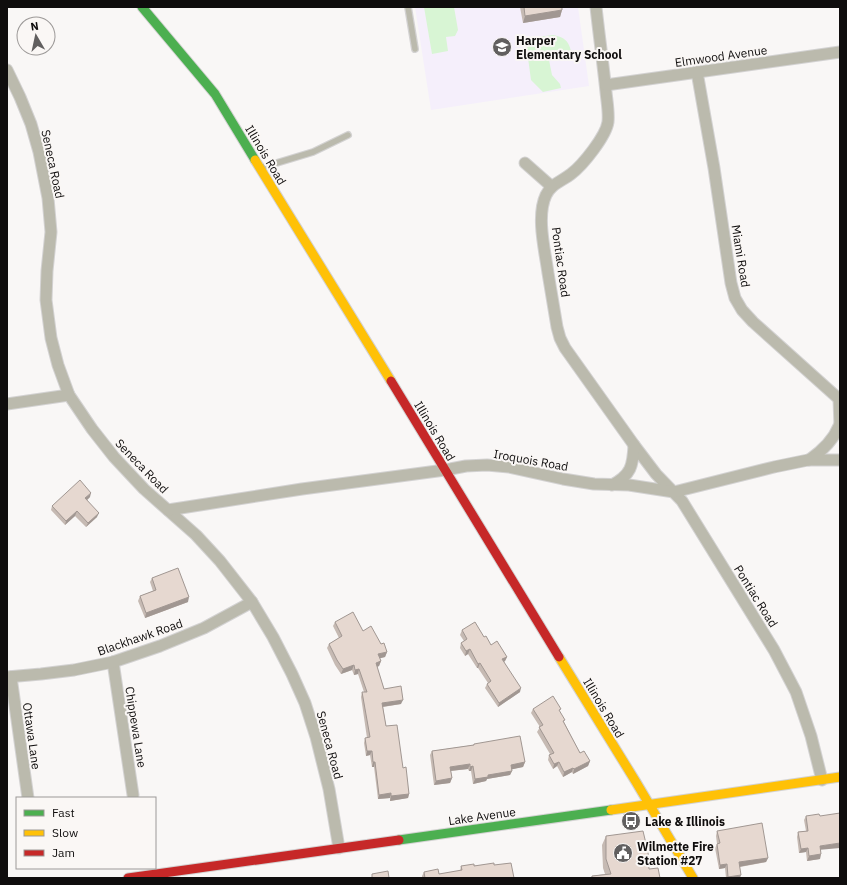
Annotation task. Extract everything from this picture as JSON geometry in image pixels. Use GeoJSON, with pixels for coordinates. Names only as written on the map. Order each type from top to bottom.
{"type":"FeatureCollection","features":[{"type":"Feature","properties":{"kind":"street","name":"Illinois Road"},"geometry":{"type":"LineString","coordinates":[[142,7],[215,94],[693,878]]}},
{"type":"Feature","properties":{"kind":"street"},"geometry":{"type":"LineString","coordinates":[[525,163],[551,186],[572,173],[584,161],[604,134],[608,123],[608,114],[606,85],[596,7]]}},
{"type":"Feature","properties":{"kind":"street","name":"Elmwood Avenue"},"geometry":{"type":"LineString","coordinates":[[606,85],[840,52]]}},
{"type":"Feature","properties":{"kind":"street","name":"Seneca Road"},"geometry":{"type":"LineString","coordinates":[[7,70],[31,124],[40,152],[48,198],[51,232],[46,300],[51,338],[69,395],[92,429],[114,457],[144,488],[196,535],[220,561],[252,602],[273,637],[305,704],[316,737],[327,782],[339,848]]}},
{"type":"Feature","properties":{"kind":"street","name":"Miami Road"},"geometry":{"type":"LineString","coordinates":[[697,72],[714,168],[731,283],[735,298],[742,310],[753,322],[839,398],[840,427],[830,442],[819,453],[808,460]]}},
{"type":"Feature","properties":{"kind":"street","name":"Pontiac Road"},"geometry":{"type":"LineString","coordinates":[[551,186],[543,204],[541,219],[543,241],[560,338],[565,348],[634,446],[656,474],[682,501],[774,650],[796,692],[811,736],[822,780]]}},
{"type":"Feature","properties":{"kind":"street"},"geometry":{"type":"LineString","coordinates":[[7,404],[69,395]]}},
{"type":"Feature","properties":{"kind":"street"},"geometry":{"type":"LineString","coordinates":[[612,485],[621,480],[632,466],[634,446]]}},
{"type":"Feature","properties":{"kind":"street","name":"Iroquois Road"},"geometry":{"type":"LineString","coordinates":[[168,510],[466,466],[487,465],[508,467],[562,479],[594,484],[629,485],[674,492],[748,473],[808,460],[840,460]]}},
{"type":"Feature","properties":{"kind":"street","name":"Blackhawk Road"},"geometry":{"type":"LineString","coordinates":[[9,677],[68,671],[113,662],[160,646],[204,628],[252,602]]}},
{"type":"Feature","properties":{"kind":"street","name":"Chippewa Lane"},"geometry":{"type":"LineString","coordinates":[[113,662],[134,797]]}},
{"type":"Feature","properties":{"kind":"street","name":"Ottawa Lane"},"geometry":{"type":"LineString","coordinates":[[9,677],[28,797]]}},
{"type":"Feature","properties":{"kind":"street","name":"Lake Avenue"},"geometry":{"type":"LineString","coordinates":[[128,878],[840,777]]}},
{"type":"Feature","properties":{"kind":"lane"},"geometry":{"type":"LineString","coordinates":[[408,7],[415,49]]}},
{"type":"Feature","properties":{"kind":"lane"},"geometry":{"type":"LineString","coordinates":[[260,168],[313,152],[348,135]]}},
{"type":"Feature","properties":{"kind":"shaded area","name":"Harper Elementary School"},"geometry":{"type":"Polygon","coordinates":[[[415,7],[578,7],[589,86],[431,110],[415,7]]]}},
{"type":"Feature","properties":{"kind":"green space"},"geometry":{"type":"Polygon","coordinates":[[[424,7],[454,7],[458,30],[455,36],[446,37],[448,51],[432,54],[424,7]]]}},
{"type":"Feature","properties":{"kind":"green space"},"geometry":{"type":"Polygon","coordinates":[[[553,35],[567,41],[572,55],[549,60],[552,75],[560,84],[561,88],[543,92],[531,80],[526,43],[530,38],[553,35]]]}},
{"type":"Feature","properties":{"kind":"building"},"geometry":{"type":"Polygon","coordinates":[[[524,7],[562,7],[562,10],[525,16],[524,7]]]}},
{"type":"Feature","properties":{"kind":"building"},"geometry":{"type":"Polygon","coordinates":[[[80,480],[91,493],[85,498],[99,513],[88,523],[77,511],[66,521],[52,506],[80,480]]]}},
{"type":"Feature","properties":{"kind":"building"},"geometry":{"type":"Polygon","coordinates":[[[178,568],[189,597],[146,613],[140,596],[156,590],[152,578],[178,568]]]}},
{"type":"Feature","properties":{"kind":"building"},"geometry":{"type":"Polygon","coordinates":[[[353,612],[363,631],[371,626],[381,644],[384,643],[387,652],[378,654],[381,661],[376,663],[384,689],[401,686],[403,700],[382,703],[386,726],[397,725],[403,768],[406,767],[409,794],[391,796],[391,793],[379,795],[375,762],[373,762],[372,751],[367,751],[365,738],[370,737],[362,692],[367,692],[359,669],[355,670],[354,665],[343,669],[329,644],[342,636],[335,622],[353,612]]]}},
{"type":"Feature","properties":{"kind":"building"},"geometry":{"type":"Polygon","coordinates":[[[475,622],[491,645],[497,641],[507,657],[502,659],[521,688],[499,703],[487,684],[491,681],[480,663],[478,664],[470,649],[466,651],[461,643],[467,639],[462,630],[475,622]]]}},
{"type":"Feature","properties":{"kind":"building"},"geometry":{"type":"Polygon","coordinates":[[[553,696],[561,709],[559,710],[565,720],[563,721],[580,753],[584,751],[590,761],[564,772],[559,762],[554,764],[549,755],[554,753],[539,727],[543,725],[533,709],[553,696]]]}},
{"type":"Feature","properties":{"kind":"building"},"geometry":{"type":"Polygon","coordinates":[[[520,736],[525,762],[511,765],[512,771],[475,779],[473,766],[470,767],[470,764],[450,767],[452,778],[436,781],[432,751],[520,736]]]}},
{"type":"Feature","properties":{"kind":"building"},"geometry":{"type":"Polygon","coordinates":[[[840,813],[840,843],[820,846],[821,854],[809,856],[808,848],[801,849],[798,832],[808,831],[806,816],[819,814],[820,816],[840,813]]]}},
{"type":"Feature","properties":{"kind":"building"},"geometry":{"type":"Polygon","coordinates":[[[762,823],[768,858],[739,862],[741,875],[728,877],[727,864],[720,865],[717,844],[720,843],[717,831],[762,823]]]}},
{"type":"Feature","properties":{"kind":"building","name":"Wilmette Fire Station #27"},"geometry":{"type":"Polygon","coordinates":[[[643,831],[648,852],[649,869],[658,868],[660,878],[592,878],[592,876],[611,874],[606,859],[606,836],[643,831]]]}},
{"type":"Feature","properties":{"kind":"building"},"geometry":{"type":"Polygon","coordinates":[[[494,863],[494,865],[511,863],[514,878],[425,878],[424,872],[438,869],[439,874],[462,870],[461,866],[494,863]]]}},
{"type":"Feature","properties":{"kind":"building"},"geometry":{"type":"Polygon","coordinates":[[[388,871],[389,878],[372,878],[372,874],[388,871]]]}},
{"type":"Feature","properties":{"kind":"traffic: fast"},"geometry":{"type":"LineString","coordinates":[[142,7],[215,94],[255,160]]}},
{"type":"Feature","properties":{"kind":"traffic: fast"},"geometry":{"type":"LineString","coordinates":[[399,840],[611,810]]}},
{"type":"Feature","properties":{"kind":"traffic: slow"},"geometry":{"type":"LineString","coordinates":[[255,160],[391,381]]}},
{"type":"Feature","properties":{"kind":"traffic: slow"},"geometry":{"type":"LineString","coordinates":[[559,657],[693,878]]}},
{"type":"Feature","properties":{"kind":"traffic: slow"},"geometry":{"type":"LineString","coordinates":[[611,810],[840,777]]}},
{"type":"Feature","properties":{"kind":"traffic: jam"},"geometry":{"type":"LineString","coordinates":[[391,381],[559,657]]}},
{"type":"Feature","properties":{"kind":"traffic: jam"},"geometry":{"type":"LineString","coordinates":[[128,878],[399,840]]}},
{"type":"Feature","properties":{"kind":"place","name":"Harper Elementary School"},"geometry":{"type":"Point","coordinates":[502,47]}},
{"type":"Feature","properties":{"kind":"place","name":"Lake & Illinois"},"geometry":{"type":"Point","coordinates":[631,821]}},
{"type":"Feature","properties":{"kind":"place","name":"Wilmette Fire Station #27"},"geometry":{"type":"Point","coordinates":[623,853]}}]}
